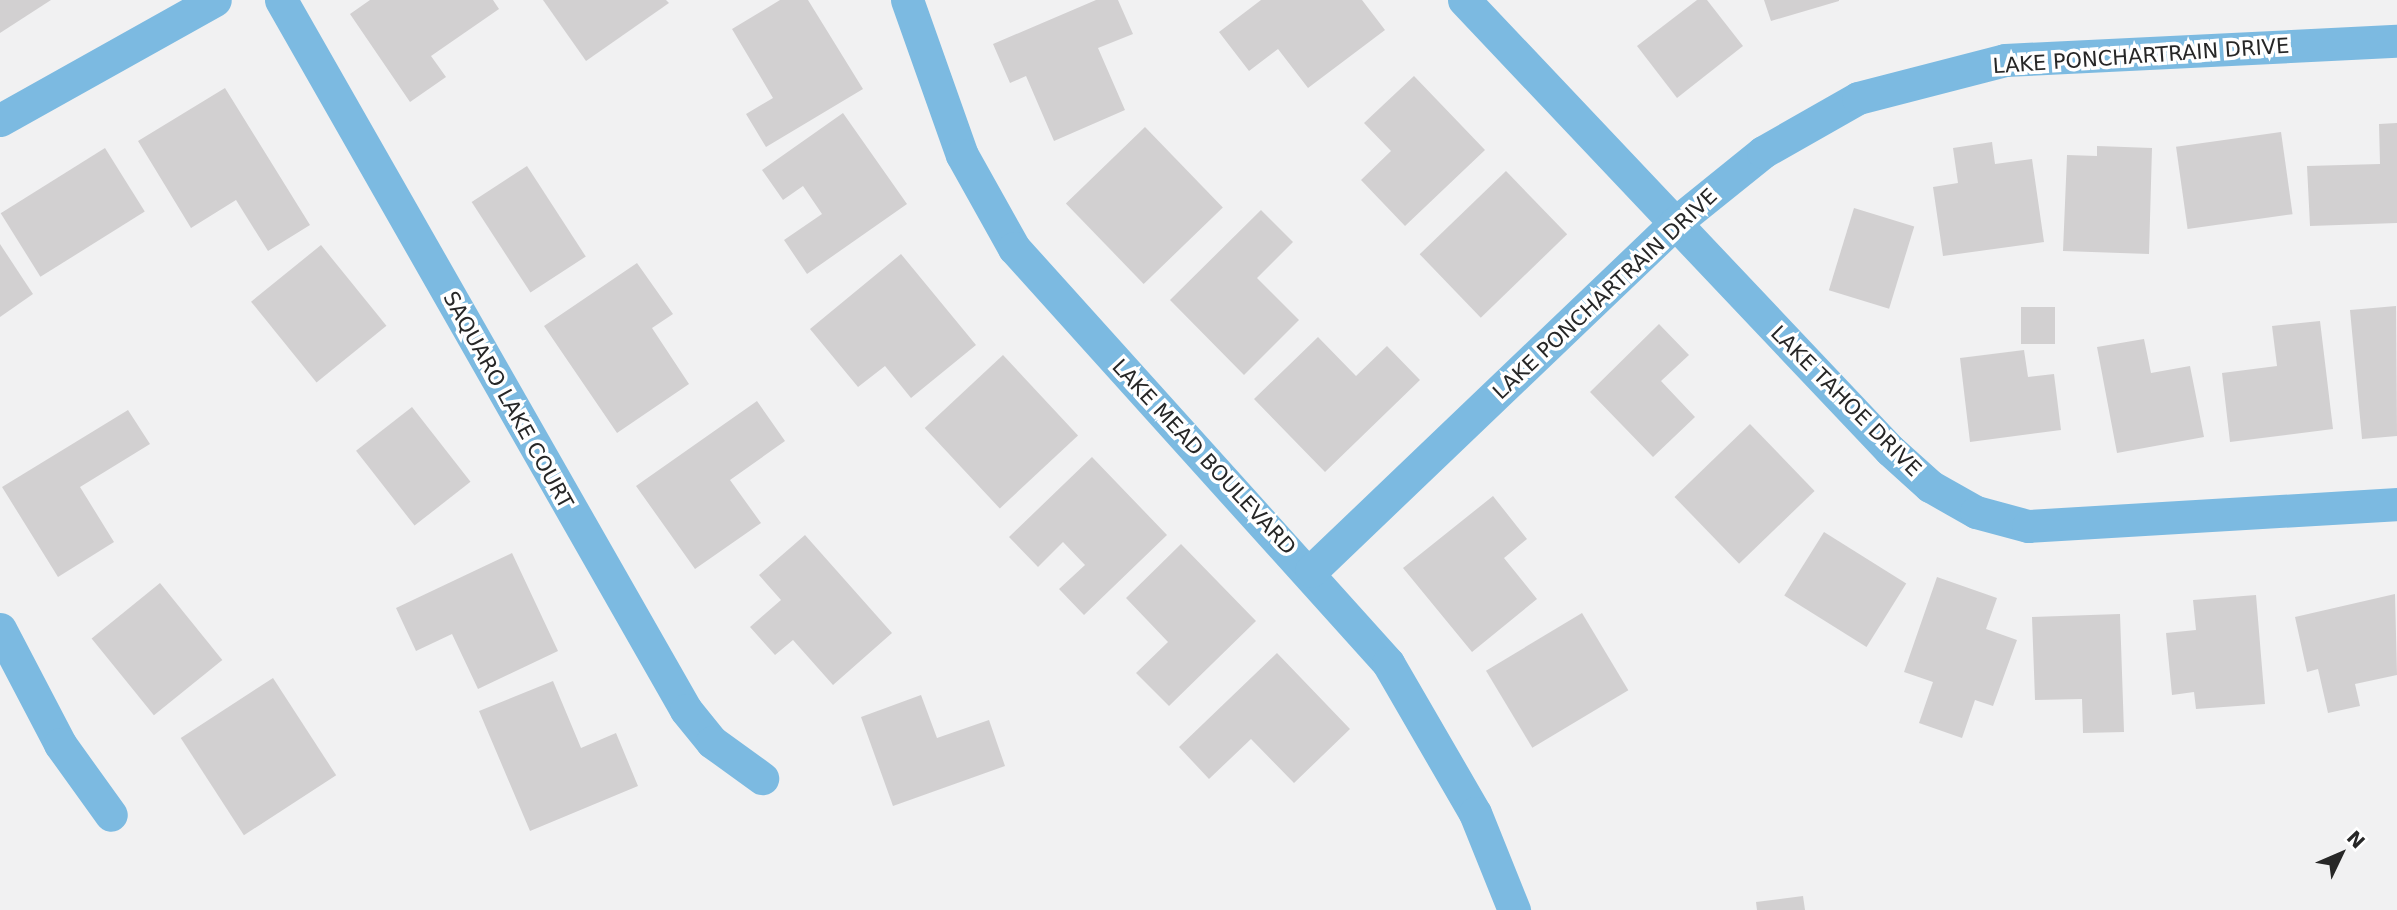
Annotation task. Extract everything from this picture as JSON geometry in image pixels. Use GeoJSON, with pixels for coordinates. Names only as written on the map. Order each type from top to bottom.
{"type":"FeatureCollection","features":[{"type":"Feature","properties":{"kind":"street"},"geometry":{"type":"LineString","coordinates":[[0,120],[215,0]]}},
{"type":"Feature","properties":{"kind":"street","name":"SAQUARO LAKE COURT"},"geometry":{"type":"LineString","coordinates":[[281,0],[686,710],[712,742],[762,778]]}},
{"type":"Feature","properties":{"kind":"street","name":"LAKE MEAD BOULEVARD"},"geometry":{"type":"LineString","coordinates":[[907,0],[962,155],[1014,248],[1311,571],[1388,663],[1437,741],[1514,910]]}},
{"type":"Feature","properties":{"kind":"street","name":"LAKE TAHOE DRIVE"},"geometry":{"type":"LineString","coordinates":[[1464,0],[1890,450],[1930,486],[1976,512],[2028,527],[2397,504]]}},
{"type":"Feature","properties":{"kind":"street","name":"LAKE PONCHARTRAIN DRIVE"},"geometry":{"type":"LineString","coordinates":[[1311,571],[1675,223],[1763,152],[1858,98],[2006,60],[2397,41]]}},
{"type":"Feature","properties":{"kind":"street"},"geometry":{"type":"LineString","coordinates":[[0,629],[60,744],[111,815]]}},
{"type":"Feature","properties":{"kind":"building"},"geometry":{"type":"Polygon","coordinates":[[[0,0],[51,0],[0,33],[0,0]]]}},
{"type":"Feature","properties":{"kind":"building"},"geometry":{"type":"Polygon","coordinates":[[[370,0],[493,0],[499,9],[431,56],[446,77],[410,102],[350,14],[370,0]]]}},
{"type":"Feature","properties":{"kind":"building"},"geometry":{"type":"Polygon","coordinates":[[[543,0],[666,0],[669,3],[586,61],[543,0]]]}},
{"type":"Feature","properties":{"kind":"building"},"geometry":{"type":"Polygon","coordinates":[[[780,0],[808,0],[863,89],[766,147],[746,114],[773,98],[732,29],[780,0]]]}},
{"type":"Feature","properties":{"kind":"building"},"geometry":{"type":"Polygon","coordinates":[[[1096,0],[1118,0],[1133,34],[1098,48],[1125,110],[1054,141],[1026,76],[1010,83],[993,44],[1096,0]]]}},
{"type":"Feature","properties":{"kind":"building"},"geometry":{"type":"Polygon","coordinates":[[[1261,0],[1362,0],[1385,30],[1308,88],[1278,49],[1249,71],[1219,32],[1261,0]]]}},
{"type":"Feature","properties":{"kind":"building"},"geometry":{"type":"Polygon","coordinates":[[[1697,0],[1707,0],[1743,46],[1677,98],[1637,46],[1697,0]]]}},
{"type":"Feature","properties":{"kind":"building"},"geometry":{"type":"Polygon","coordinates":[[[1764,0],[1839,0],[1839,1],[1771,21],[1764,0]]]}},
{"type":"Feature","properties":{"kind":"building"},"geometry":{"type":"Polygon","coordinates":[[[1414,76],[1485,150],[1405,226],[1361,180],[1391,151],[1364,123],[1414,76]]]}},
{"type":"Feature","properties":{"kind":"building"},"geometry":{"type":"Polygon","coordinates":[[[225,88],[310,225],[268,251],[236,200],[191,228],[138,141],[225,88]]]}},
{"type":"Feature","properties":{"kind":"building"},"geometry":{"type":"Polygon","coordinates":[[[843,113],[907,204],[807,274],[784,240],[822,214],[803,186],[783,200],[762,170],[843,113]]]}},
{"type":"Feature","properties":{"kind":"building"},"geometry":{"type":"Polygon","coordinates":[[[2397,123],[2397,223],[2310,226],[2307,166],[2380,164],[2379,124],[2397,123]]]}},
{"type":"Feature","properties":{"kind":"building"},"geometry":{"type":"Polygon","coordinates":[[[1145,127],[1223,208],[1144,284],[1066,203],[1145,127]]]}},
{"type":"Feature","properties":{"kind":"building"},"geometry":{"type":"Polygon","coordinates":[[[2281,132],[2293,214],[2188,229],[2176,147],[2281,132]]]}},
{"type":"Feature","properties":{"kind":"building"},"geometry":{"type":"Polygon","coordinates":[[[1992,142],[1995,164],[2032,159],[2044,242],[1943,256],[1933,187],[1958,183],[1953,148],[1992,142]]]}},
{"type":"Feature","properties":{"kind":"building"},"geometry":{"type":"Polygon","coordinates":[[[2097,146],[2152,148],[2149,254],[2063,251],[2067,155],[2097,156],[2097,146]]]}},
{"type":"Feature","properties":{"kind":"building"},"geometry":{"type":"Polygon","coordinates":[[[105,148],[145,212],[40,277],[1,213],[105,148]]]}},
{"type":"Feature","properties":{"kind":"building"},"geometry":{"type":"Polygon","coordinates":[[[527,166],[586,257],[530,293],[472,202],[527,166]]]}},
{"type":"Feature","properties":{"kind":"building"},"geometry":{"type":"Polygon","coordinates":[[[1506,171],[1567,234],[1481,318],[1420,254],[1506,171]]]}},
{"type":"Feature","properties":{"kind":"building"},"geometry":{"type":"Polygon","coordinates":[[[1854,208],[1914,226],[1889,309],[1829,290],[1854,208]]]}},
{"type":"Feature","properties":{"kind":"building"},"geometry":{"type":"Polygon","coordinates":[[[1261,210],[1293,242],[1257,278],[1299,320],[1244,375],[1170,300],[1261,210]]]}},
{"type":"Feature","properties":{"kind":"building"},"geometry":{"type":"Polygon","coordinates":[[[0,244],[33,294],[0,317],[0,244]]]}},
{"type":"Feature","properties":{"kind":"building"},"geometry":{"type":"Polygon","coordinates":[[[321,245],[386,326],[317,382],[251,302],[321,245]]]}},
{"type":"Feature","properties":{"kind":"building"},"geometry":{"type":"Polygon","coordinates":[[[901,254],[976,345],[911,398],[885,366],[858,387],[810,329],[901,254]]]}},
{"type":"Feature","properties":{"kind":"building"},"geometry":{"type":"Polygon","coordinates":[[[637,263],[673,314],[652,328],[689,384],[617,433],[544,326],[637,263]]]}},
{"type":"Feature","properties":{"kind":"building"},"geometry":{"type":"Polygon","coordinates":[[[2396,306],[2397,436],[2362,439],[2350,310],[2396,306]]]}},
{"type":"Feature","properties":{"kind":"building"},"geometry":{"type":"Polygon","coordinates":[[[2021,307],[2055,307],[2055,344],[2021,344],[2021,307]]]}},
{"type":"Feature","properties":{"kind":"building"},"geometry":{"type":"Polygon","coordinates":[[[2320,321],[2333,429],[2230,442],[2222,373],[2277,366],[2272,326],[2320,321]]]}},
{"type":"Feature","properties":{"kind":"building"},"geometry":{"type":"Polygon","coordinates":[[[1659,324],[1689,355],[1661,381],[1695,417],[1653,457],[1590,392],[1659,324]]]}},
{"type":"Feature","properties":{"kind":"building"},"geometry":{"type":"Polygon","coordinates":[[[1318,337],[1356,376],[1387,346],[1420,380],[1325,472],[1254,399],[1318,337]]]}},
{"type":"Feature","properties":{"kind":"building"},"geometry":{"type":"Polygon","coordinates":[[[2144,339],[2151,373],[2190,366],[2204,437],[2117,453],[2097,347],[2144,339]]]}},
{"type":"Feature","properties":{"kind":"building"},"geometry":{"type":"Polygon","coordinates":[[[2024,350],[2028,377],[2054,374],[2061,430],[1970,442],[1960,358],[2024,350]]]}},
{"type":"Feature","properties":{"kind":"building"},"geometry":{"type":"Polygon","coordinates":[[[1003,355],[1078,435],[1000,508],[925,428],[1003,355]]]}},
{"type":"Feature","properties":{"kind":"building"},"geometry":{"type":"Polygon","coordinates":[[[757,401],[785,441],[730,480],[761,523],[695,569],[636,486],[757,401]]]}},
{"type":"Feature","properties":{"kind":"building"},"geometry":{"type":"Polygon","coordinates":[[[412,407],[470,482],[415,526],[356,451],[412,407]]]}},
{"type":"Feature","properties":{"kind":"building"},"geometry":{"type":"Polygon","coordinates":[[[128,410],[150,444],[80,487],[114,542],[58,577],[2,487],[128,410]]]}},
{"type":"Feature","properties":{"kind":"building"},"geometry":{"type":"Polygon","coordinates":[[[1750,424],[1815,491],[1739,564],[1674,497],[1750,424]]]}},
{"type":"Feature","properties":{"kind":"building"},"geometry":{"type":"Polygon","coordinates":[[[1092,457],[1167,535],[1084,615],[1059,589],[1085,565],[1063,542],[1038,567],[1009,537],[1092,457]]]}},
{"type":"Feature","properties":{"kind":"building"},"geometry":{"type":"Polygon","coordinates":[[[1493,496],[1527,539],[1504,558],[1537,599],[1472,652],[1403,568],[1493,496]]]}},
{"type":"Feature","properties":{"kind":"building"},"geometry":{"type":"Polygon","coordinates":[[[1824,532],[1906,583],[1867,647],[1784,596],[1824,532]]]}},
{"type":"Feature","properties":{"kind":"building"},"geometry":{"type":"Polygon","coordinates":[[[805,535],[892,633],[833,685],[793,640],[775,655],[750,627],[781,600],[759,575],[805,535]]]}},
{"type":"Feature","properties":{"kind":"building"},"geometry":{"type":"Polygon","coordinates":[[[1181,544],[1256,621],[1169,706],[1136,673],[1168,642],[1126,598],[1181,544]]]}},
{"type":"Feature","properties":{"kind":"building"},"geometry":{"type":"Polygon","coordinates":[[[512,553],[558,651],[478,689],[452,634],[416,651],[396,608],[512,553]]]}},
{"type":"Feature","properties":{"kind":"building"},"geometry":{"type":"Polygon","coordinates":[[[1937,577],[1997,598],[1986,629],[2017,640],[1993,706],[1975,700],[1962,738],[1919,723],[1933,682],[1904,672],[1937,577]]]}},
{"type":"Feature","properties":{"kind":"building"},"geometry":{"type":"Polygon","coordinates":[[[160,583],[222,660],[154,715],[92,638],[160,583]]]}},
{"type":"Feature","properties":{"kind":"building"},"geometry":{"type":"Polygon","coordinates":[[[2395,594],[2397,675],[2355,684],[2360,706],[2328,713],[2318,669],[2307,672],[2295,617],[2395,594]]]}},
{"type":"Feature","properties":{"kind":"building"},"geometry":{"type":"Polygon","coordinates":[[[2256,595],[2265,704],[2196,709],[2194,692],[2172,695],[2166,633],[2196,630],[2193,600],[2256,595]]]}},
{"type":"Feature","properties":{"kind":"building"},"geometry":{"type":"Polygon","coordinates":[[[1582,613],[1628,690],[1532,748],[1486,671],[1582,613]]]}},
{"type":"Feature","properties":{"kind":"building"},"geometry":{"type":"Polygon","coordinates":[[[2120,614],[2124,732],[2083,733],[2082,699],[2035,700],[2032,617],[2120,614]]]}},
{"type":"Feature","properties":{"kind":"building"},"geometry":{"type":"Polygon","coordinates":[[[1277,653],[1350,729],[1294,783],[1251,739],[1209,779],[1179,747],[1277,653]]]}},
{"type":"Feature","properties":{"kind":"building"},"geometry":{"type":"Polygon","coordinates":[[[273,678],[336,775],[244,835],[181,738],[273,678]]]}},
{"type":"Feature","properties":{"kind":"building"},"geometry":{"type":"Polygon","coordinates":[[[553,681],[581,748],[616,733],[638,786],[530,831],[479,711],[553,681]]]}},
{"type":"Feature","properties":{"kind":"building"},"geometry":{"type":"Polygon","coordinates":[[[921,695],[937,738],[989,720],[1005,766],[893,806],[861,717],[921,695]]]}},
{"type":"Feature","properties":{"kind":"building"},"geometry":{"type":"Polygon","coordinates":[[[1803,896],[1805,910],[1757,910],[1756,902],[1803,896]]]}}]}
